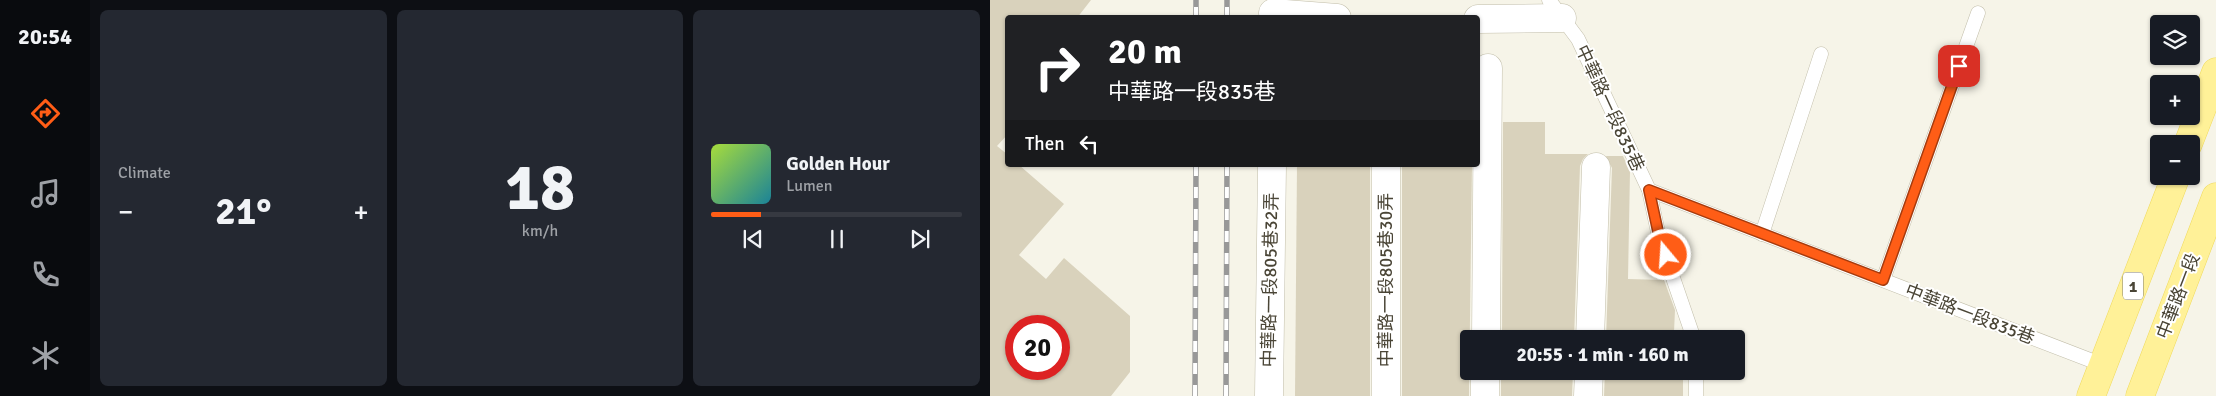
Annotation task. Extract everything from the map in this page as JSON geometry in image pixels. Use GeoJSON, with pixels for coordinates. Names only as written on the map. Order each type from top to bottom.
{"type":"FeatureCollection","features":[{"type":"Feature","properties":{"kind":"main road"},"geometry":{"type":"LineString","coordinates":[[2192,135],[2216,72]]}},
{"type":"Feature","properties":{"kind":"main road","name":"1"},"geometry":{"type":"LineString","coordinates":[[2091,396],[2173,185]]}},
{"type":"Feature","properties":{"kind":"main road","name":"中華路一段"},"geometry":{"type":"LineString","coordinates":[[2140,396],[2216,197]]}},
{"type":"Feature","properties":{"kind":"street","name":"中華路一段835巷"},"geometry":{"type":"LineString","coordinates":[[1480,19],[1556,9]]}},
{"type":"Feature","properties":{"kind":"street"},"geometry":{"type":"LineString","coordinates":[[1273,10],[1313,15]]}},
{"type":"Feature","properties":{"kind":"street"},"geometry":{"type":"LineString","coordinates":[[1486,330],[1488,68]]}},
{"type":"Feature","properties":{"kind":"street","name":"中華路一段805巷32弄"},"geometry":{"type":"LineString","coordinates":[[1269,396],[1272,167]]}},
{"type":"Feature","properties":{"kind":"street","name":"中華路一段805巷30弄"},"geometry":{"type":"LineString","coordinates":[[1386,167],[1386,396]]}},
{"type":"Feature","properties":{"kind":"street"},"geometry":{"type":"LineString","coordinates":[[1590,330],[1596,167]]}},
{"type":"Feature","properties":{"kind":"street"},"geometry":{"type":"LineString","coordinates":[[1485,380],[1485,396]]}},
{"type":"Feature","properties":{"kind":"street"},"geometry":{"type":"LineString","coordinates":[[1588,396],[1589,380]]}},
{"type":"Feature","properties":{"kind":"lane","name":"中華路一段835巷"},"geometry":{"type":"LineString","coordinates":[[1556,9],[1578,39],[1649,190],[2103,365]]}},
{"type":"Feature","properties":{"kind":"lane"},"geometry":{"type":"LineString","coordinates":[[1883,280],[1978,13]]}},
{"type":"Feature","properties":{"kind":"lane"},"geometry":{"type":"LineString","coordinates":[[1762,234],[1821,54]]}},
{"type":"Feature","properties":{"kind":"lane"},"geometry":{"type":"LineString","coordinates":[[1649,190],[1659,236],[1691,330]]}},
{"type":"Feature","properties":{"kind":"lane"},"geometry":{"type":"LineString","coordinates":[[1696,380],[1696,396]]}},
{"type":"Feature","properties":{"kind":"building"},"geometry":{"type":"Polygon","coordinates":[[[990,0],[1091,0],[1079,15],[1005,15],[1005,137],[997,146],[1005,153],[1005,167],[1021,167],[1064,204],[1019,255],[1046,279],[1064,258],[1130,316],[1130,372],[1111,396],[990,396],[990,0]]]}},
{"type":"Feature","properties":{"kind":"building"},"geometry":{"type":"Polygon","coordinates":[[[1503,122],[1545,122],[1545,154],[1588,154],[1580,166],[1574,330],[1502,330],[1503,122]]]}},
{"type":"Feature","properties":{"kind":"building"},"geometry":{"type":"Polygon","coordinates":[[[1606,156],[1623,156],[1630,171],[1628,279],[1664,280],[1675,310],[1674,330],[1606,330],[1612,168],[1606,156]]]}},
{"type":"Feature","properties":{"kind":"building"},"geometry":{"type":"Polygon","coordinates":[[[1297,167],[1370,167],[1370,396],[1295,396],[1297,167]]]}},
{"type":"Feature","properties":{"kind":"building"},"geometry":{"type":"Polygon","coordinates":[[[1402,167],[1472,167],[1470,330],[1460,330],[1460,380],[1469,380],[1469,396],[1402,396],[1402,167]]]}},
{"type":"Feature","properties":{"kind":"building"},"geometry":{"type":"Polygon","coordinates":[[[1501,380],[1573,380],[1572,396],[1501,396],[1501,380]]]}},
{"type":"Feature","properties":{"kind":"building"},"geometry":{"type":"Polygon","coordinates":[[[1605,380],[1683,380],[1683,396],[1604,396],[1605,380]]]}},
{"type":"Feature","properties":{"kind":"railway"},"geometry":{"type":"LineString","coordinates":[[1196,0],[1196,15]]}},
{"type":"Feature","properties":{"kind":"railway"},"geometry":{"type":"LineString","coordinates":[[1227,0],[1227,15]]}},
{"type":"Feature","properties":{"kind":"railway"},"geometry":{"type":"LineString","coordinates":[[1195,396],[1196,167]]}},
{"type":"Feature","properties":{"kind":"railway"},"geometry":{"type":"LineString","coordinates":[[1226,396],[1227,167]]}},
{"type":"Feature","properties":{"kind":"route"},"geometry":{"type":"LineString","coordinates":[[1666,255],[1659,236],[1649,190],[1883,280],[1959,66]]}}]}
